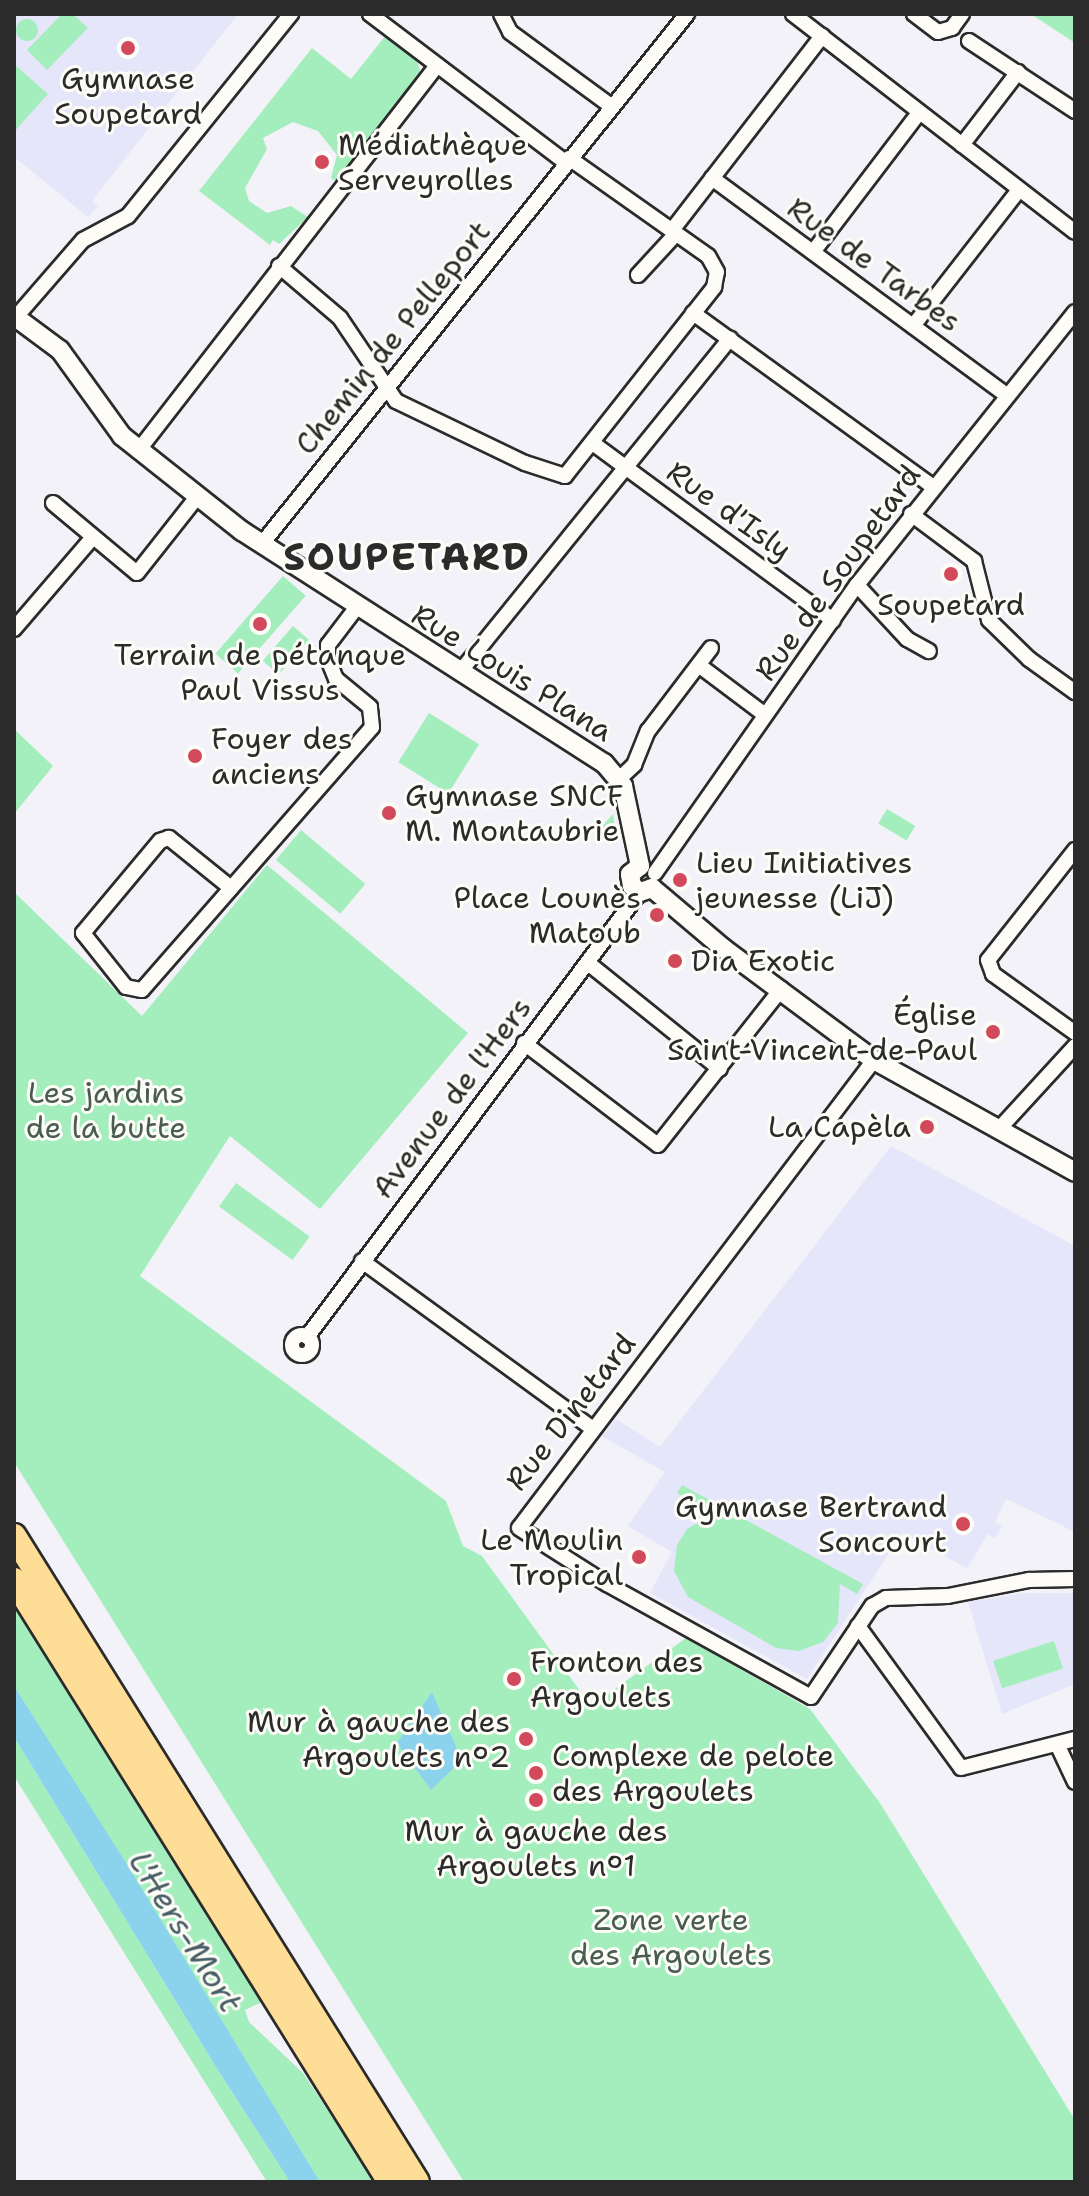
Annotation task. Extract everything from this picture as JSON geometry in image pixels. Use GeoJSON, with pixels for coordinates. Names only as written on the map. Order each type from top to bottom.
{"type":"FeatureCollection","features":[{"type":"Feature","properties":{"kind":"highway"},"geometry":{"type":"LineString","coordinates":[[14,1536],[417,2182]]}},
{"type":"Feature","properties":{"kind":"highway"},"geometry":{"type":"LineString","coordinates":[[14,1580],[390,2182]]}},
{"type":"Feature","properties":{"kind":"street"},"geometry":{"type":"LineString","coordinates":[[15,317],[83,240],[128,216],[291,14]]}},
{"type":"Feature","properties":{"kind":"street"},"geometry":{"type":"LineString","coordinates":[[279,266],[340,318],[400,404],[553,476],[571,473],[714,287],[717,272],[708,256],[673,229],[567,160],[370,14]]}},
{"type":"Feature","properties":{"kind":"street"},"geometry":{"type":"LineString","coordinates":[[501,14],[510,32],[611,106]]}},
{"type":"Feature","properties":{"kind":"street","name":"Chemin de Pelleport"},"geometry":{"type":"LineString","coordinates":[[261,545],[687,14]]}},
{"type":"Feature","properties":{"kind":"street"},"geometry":{"type":"LineString","coordinates":[[793,14],[1019,190],[1047,206],[1075,232]]}},
{"type":"Feature","properties":{"kind":"street"},"geometry":{"type":"LineString","coordinates":[[914,14],[938,32],[952,28],[962,14]]}},
{"type":"Feature","properties":{"kind":"street"},"geometry":{"type":"LineString","coordinates":[[638,275],[674,236],[673,229],[822,36]]}},
{"type":"Feature","properties":{"kind":"street"},"geometry":{"type":"LineString","coordinates":[[969,41],[1075,111]]}},
{"type":"Feature","properties":{"kind":"street"},"geometry":{"type":"LineString","coordinates":[[138,451],[437,65]]}},
{"type":"Feature","properties":{"kind":"street"},"geometry":{"type":"LineString","coordinates":[[962,145],[1018,72]]}},
{"type":"Feature","properties":{"kind":"street"},"geometry":{"type":"LineString","coordinates":[[813,252],[919,113]]}},
{"type":"Feature","properties":{"kind":"street","name":"Rue de Tarbes"},"geometry":{"type":"LineString","coordinates":[[712,178],[1005,394]]}},
{"type":"Feature","properties":{"kind":"street"},"geometry":{"type":"LineString","coordinates":[[913,326],[1019,190]]}},
{"type":"Feature","properties":{"kind":"street","name":"Rue de Soupetard"},"geometry":{"type":"LineString","coordinates":[[647,879],[857,585],[1005,394],[1075,312]]}},
{"type":"Feature","properties":{"kind":"street"},"geometry":{"type":"LineString","coordinates":[[693,313],[933,487]]}},
{"type":"Feature","properties":{"kind":"street","name":"Rue Louis Plana"},"geometry":{"type":"LineString","coordinates":[[15,317],[60,350],[111,423],[138,451],[197,497],[261,545],[604,763],[619,779],[647,879]]}},
{"type":"Feature","properties":{"kind":"street"},"geometry":{"type":"LineString","coordinates":[[460,672],[730,339]]}},
{"type":"Feature","properties":{"kind":"street","name":"Rue d'Isly"},"geometry":{"type":"LineString","coordinates":[[594,444],[833,620]]}},
{"type":"Feature","properties":{"kind":"street"},"geometry":{"type":"LineString","coordinates":[[53,503],[137,573],[197,497]]}},
{"type":"Feature","properties":{"kind":"street"},"geometry":{"type":"LineString","coordinates":[[911,514],[974,561],[989,620],[1075,692]]}},
{"type":"Feature","properties":{"kind":"street"},"geometry":{"type":"LineString","coordinates":[[14,629],[93,537]]}},
{"type":"Feature","properties":{"kind":"street"},"geometry":{"type":"LineString","coordinates":[[857,585],[907,639],[929,651]]}},
{"type":"Feature","properties":{"kind":"street"},"geometry":{"type":"LineString","coordinates":[[231,888],[169,838],[160,841],[83,933],[126,987],[142,990],[372,727],[370,707],[336,679],[328,659],[328,645],[357,607]]}},
{"type":"Feature","properties":{"kind":"street"},"geometry":{"type":"LineString","coordinates":[[619,779],[634,765],[648,731],[711,648]]}},
{"type":"Feature","properties":{"kind":"street"},"geometry":{"type":"LineString","coordinates":[[700,666],[765,715]]}},
{"type":"Feature","properties":{"kind":"street"},"geometry":{"type":"LineString","coordinates":[[1075,850],[988,960],[993,974],[1075,1033]]}},
{"type":"Feature","properties":{"kind":"street"},"geometry":{"type":"LineString","coordinates":[[647,879],[781,989],[874,1060],[1075,1172]]}},
{"type":"Feature","properties":{"kind":"street","name":"Avenue de l'Hers"},"geometry":{"type":"LineString","coordinates":[[307,1337],[524,1043],[588,963],[647,879]]}},
{"type":"Feature","properties":{"kind":"street"},"geometry":{"type":"LineString","coordinates":[[588,963],[720,1069]]}},
{"type":"Feature","properties":{"kind":"street"},"geometry":{"type":"LineString","coordinates":[[524,1043],[658,1145],[781,989]]}},
{"type":"Feature","properties":{"kind":"street"},"geometry":{"type":"LineString","coordinates":[[999,1129],[1075,1046]]}},
{"type":"Feature","properties":{"kind":"street","name":"Rue Dinetard"},"geometry":{"type":"LineString","coordinates":[[858,1626],[811,1697],[522,1533],[523,1517],[874,1060]]}},
{"type":"Feature","properties":{"kind":"street"},"geometry":{"type":"LineString","coordinates":[[362,1261],[592,1428]]}},
{"type":"Feature","properties":{"kind":"street"},"geometry":{"type":"LineString","coordinates":[[1075,1579],[1029,1580],[948,1596],[895,1596],[872,1606],[858,1626],[961,1768],[1075,1739]]}},
{"type":"Feature","properties":{"kind":"street"},"geometry":{"type":"LineString","coordinates":[[1057,1744],[1075,1782]]}},
{"type":"Feature","properties":{"kind":"shaded area"},"geometry":{"type":"Polygon","coordinates":[[[14,14],[238,14],[92,201],[98,206],[88,217],[14,157],[14,14]]]}},
{"type":"Feature","properties":{"kind":"shaded area"},"geometry":{"type":"Polygon","coordinates":[[[891,1146],[1075,1246],[1075,1547],[1073,1532],[1006,1499],[995,1522],[1002,1527],[995,1538],[988,1534],[967,1568],[902,1533],[807,1679],[650,1593],[672,1552],[628,1526],[665,1472],[602,1436],[616,1419],[660,1447],[891,1146]]]}},
{"type":"Feature","properties":{"kind":"shaded area"},"geometry":{"type":"Polygon","coordinates":[[[1024,1593],[1075,1593],[1075,1684],[1002,1714],[968,1602],[1024,1593]]]}},
{"type":"Feature","properties":{"kind":"green space"},"geometry":{"type":"Polygon","coordinates":[[[62,14],[73,14],[88,28],[47,70],[27,50],[62,14]]]}},
{"type":"Feature","properties":{"kind":"green space"},"geometry":{"type":"Polygon","coordinates":[[[1031,14],[1075,14],[1075,43],[1031,14]]]}},
{"type":"Feature","properties":{"kind":"green space"},"geometry":{"type":"Polygon","coordinates":[[[27,19],[35,22],[38,30],[35,38],[27,41],[19,38],[16,30],[19,22],[27,19]]]}},
{"type":"Feature","properties":{"kind":"green space"},"geometry":{"type":"Polygon","coordinates":[[[386,35],[416,57],[420,72],[337,182],[331,178],[337,155],[318,131],[293,122],[263,138],[267,149],[245,188],[249,201],[267,213],[291,206],[308,217],[279,244],[273,240],[270,245],[199,191],[312,48],[351,79],[386,35]]]}},
{"type":"Feature","properties":{"kind":"green space"},"geometry":{"type":"Polygon","coordinates":[[[14,64],[48,94],[14,132],[14,64]]]}},
{"type":"Feature","properties":{"kind":"green space","name":"Terrain de pétanque Paul Vissus"},"geometry":{"type":"Polygon","coordinates":[[[283,576],[306,596],[238,673],[215,654],[283,576]]]}},
{"type":"Feature","properties":{"kind":"green space","name":"Terrain de pétanque Paul Vissus"},"geometry":{"type":"Polygon","coordinates":[[[293,626],[309,640],[279,674],[263,661],[293,626]]]}},
{"type":"Feature","properties":{"kind":"green space"},"geometry":{"type":"Polygon","coordinates":[[[429,713],[479,744],[448,793],[398,762],[429,713]]]}},
{"type":"Feature","properties":{"kind":"green space"},"geometry":{"type":"Polygon","coordinates":[[[14,729],[53,766],[14,814],[14,729]]]}},
{"type":"Feature","properties":{"kind":"green space"},"geometry":{"type":"Polygon","coordinates":[[[887,809],[915,826],[907,841],[878,824],[887,809]]]}},
{"type":"Feature","properties":{"kind":"green space"},"geometry":{"type":"Polygon","coordinates":[[[613,814],[617,843],[613,844],[597,832],[613,814]]]}},
{"type":"Feature","properties":{"kind":"green space"},"geometry":{"type":"Polygon","coordinates":[[[301,830],[365,884],[340,914],[276,860],[301,830]]]}},
{"type":"Feature","properties":{"kind":"green space","name":"Zone verte des Argoulets"},"geometry":{"type":"Polygon","coordinates":[[[267,865],[468,1033],[320,1209],[230,1136],[140,1276],[446,1501],[463,1546],[482,1556],[591,1706],[686,1638],[810,1709],[880,1803],[1075,2120],[1075,2182],[464,2182],[14,1462],[14,892],[142,1016],[267,865]]]}},
{"type":"Feature","properties":{"kind":"green space"},"geometry":{"type":"Polygon","coordinates":[[[236,1183],[310,1236],[293,1260],[219,1206],[236,1183]]]}},
{"type":"Feature","properties":{"kind":"green space"},"geometry":{"type":"Polygon","coordinates":[[[682,1485],[863,1584],[857,1594],[840,1584],[838,1623],[823,1642],[799,1651],[776,1648],[688,1597],[674,1571],[677,1545],[687,1529],[714,1514],[677,1493],[682,1485]]]}},
{"type":"Feature","properties":{"kind":"green space"},"geometry":{"type":"Polygon","coordinates":[[[14,1605],[262,2002],[245,2010],[249,2022],[303,2073],[375,2182],[320,2182],[14,1686],[14,1605]]]}},
{"type":"Feature","properties":{"kind":"green space"},"geometry":{"type":"Polygon","coordinates":[[[1054,1641],[1063,1669],[1002,1688],[993,1661],[1054,1641]]]}},
{"type":"Feature","properties":{"kind":"green space"},"geometry":{"type":"Polygon","coordinates":[[[14,1737],[290,2182],[267,2182],[14,1776],[14,1737]]]}},
{"type":"Feature","properties":{"kind":"water"},"geometry":{"type":"Polygon","coordinates":[[[14,1686],[128,1866],[320,2182],[290,2182],[216,2067],[14,1737],[14,1686]]]}},
{"type":"Feature","properties":{"kind":"water"},"geometry":{"type":"Polygon","coordinates":[[[432,1692],[462,1760],[431,1790],[397,1743],[432,1692]]]}},
{"type":"Feature","properties":{"kind":"place","name":"Gymnase Soupetard"},"geometry":{"type":"Point","coordinates":[128,48]}},
{"type":"Feature","properties":{"kind":"place","name":"Médiathèque Serveyrolles"},"geometry":{"type":"Point","coordinates":[322,162]}},
{"type":"Feature","properties":{"kind":"place","name":"Soupetard"},"geometry":{"type":"Point","coordinates":[951,574]}},
{"type":"Feature","properties":{"kind":"place","name":"Terrain de pétanque Paul Vissus"},"geometry":{"type":"Point","coordinates":[260,624]}},
{"type":"Feature","properties":{"kind":"place","name":"Foyer des anciens"},"geometry":{"type":"Point","coordinates":[195,756]}},
{"type":"Feature","properties":{"kind":"place","name":"Gymnase SNCF M. Montaubrie"},"geometry":{"type":"Point","coordinates":[389,813]}},
{"type":"Feature","properties":{"kind":"place","name":"Lieu Initiatives jeunesse (LiJ)"},"geometry":{"type":"Point","coordinates":[680,880]}},
{"type":"Feature","properties":{"kind":"place","name":"Place Lounès Matoub"},"geometry":{"type":"Point","coordinates":[657,915]}},
{"type":"Feature","properties":{"kind":"place","name":"Dia Exotic"},"geometry":{"type":"Point","coordinates":[675,961]}},
{"type":"Feature","properties":{"kind":"place","name":"Église Saint-Vincent-de-Paul"},"geometry":{"type":"Point","coordinates":[993,1032]}},
{"type":"Feature","properties":{"kind":"place","name":"La Capèla"},"geometry":{"type":"Point","coordinates":[927,1127]}},
{"type":"Feature","properties":{"kind":"place","name":"Gymnase Bertrand Soncourt"},"geometry":{"type":"Point","coordinates":[963,1524]}},
{"type":"Feature","properties":{"kind":"place","name":"Le Moulin Tropical"},"geometry":{"type":"Point","coordinates":[639,1557]}},
{"type":"Feature","properties":{"kind":"place","name":"Fronton des Argoulets"},"geometry":{"type":"Point","coordinates":[514,1679]}},
{"type":"Feature","properties":{"kind":"place","name":"Mur à gauche des Argoulets n°2"},"geometry":{"type":"Point","coordinates":[526,1739]}},
{"type":"Feature","properties":{"kind":"place","name":"Complexe de pelote des Argoulets"},"geometry":{"type":"Point","coordinates":[536,1773]}},
{"type":"Feature","properties":{"kind":"place","name":"Mur à gauche des Argoulets n°1"},"geometry":{"type":"Point","coordinates":[536,1800]}},
{"type":"Feature","properties":{"kind":"district","name":"SOUPETARD"},"geometry":{"type":"Point","coordinates":[407,557]}},
{"type":"Feature","properties":{"kind":"park label","name":"Les jardins de la butte"},"geometry":{"type":"Point","coordinates":[106,1110]}},
{"type":"Feature","properties":{"kind":"water label","name":"L'Hers-Mort"},"geometry":{"type":"Point","coordinates":[185,1932]}}]}
